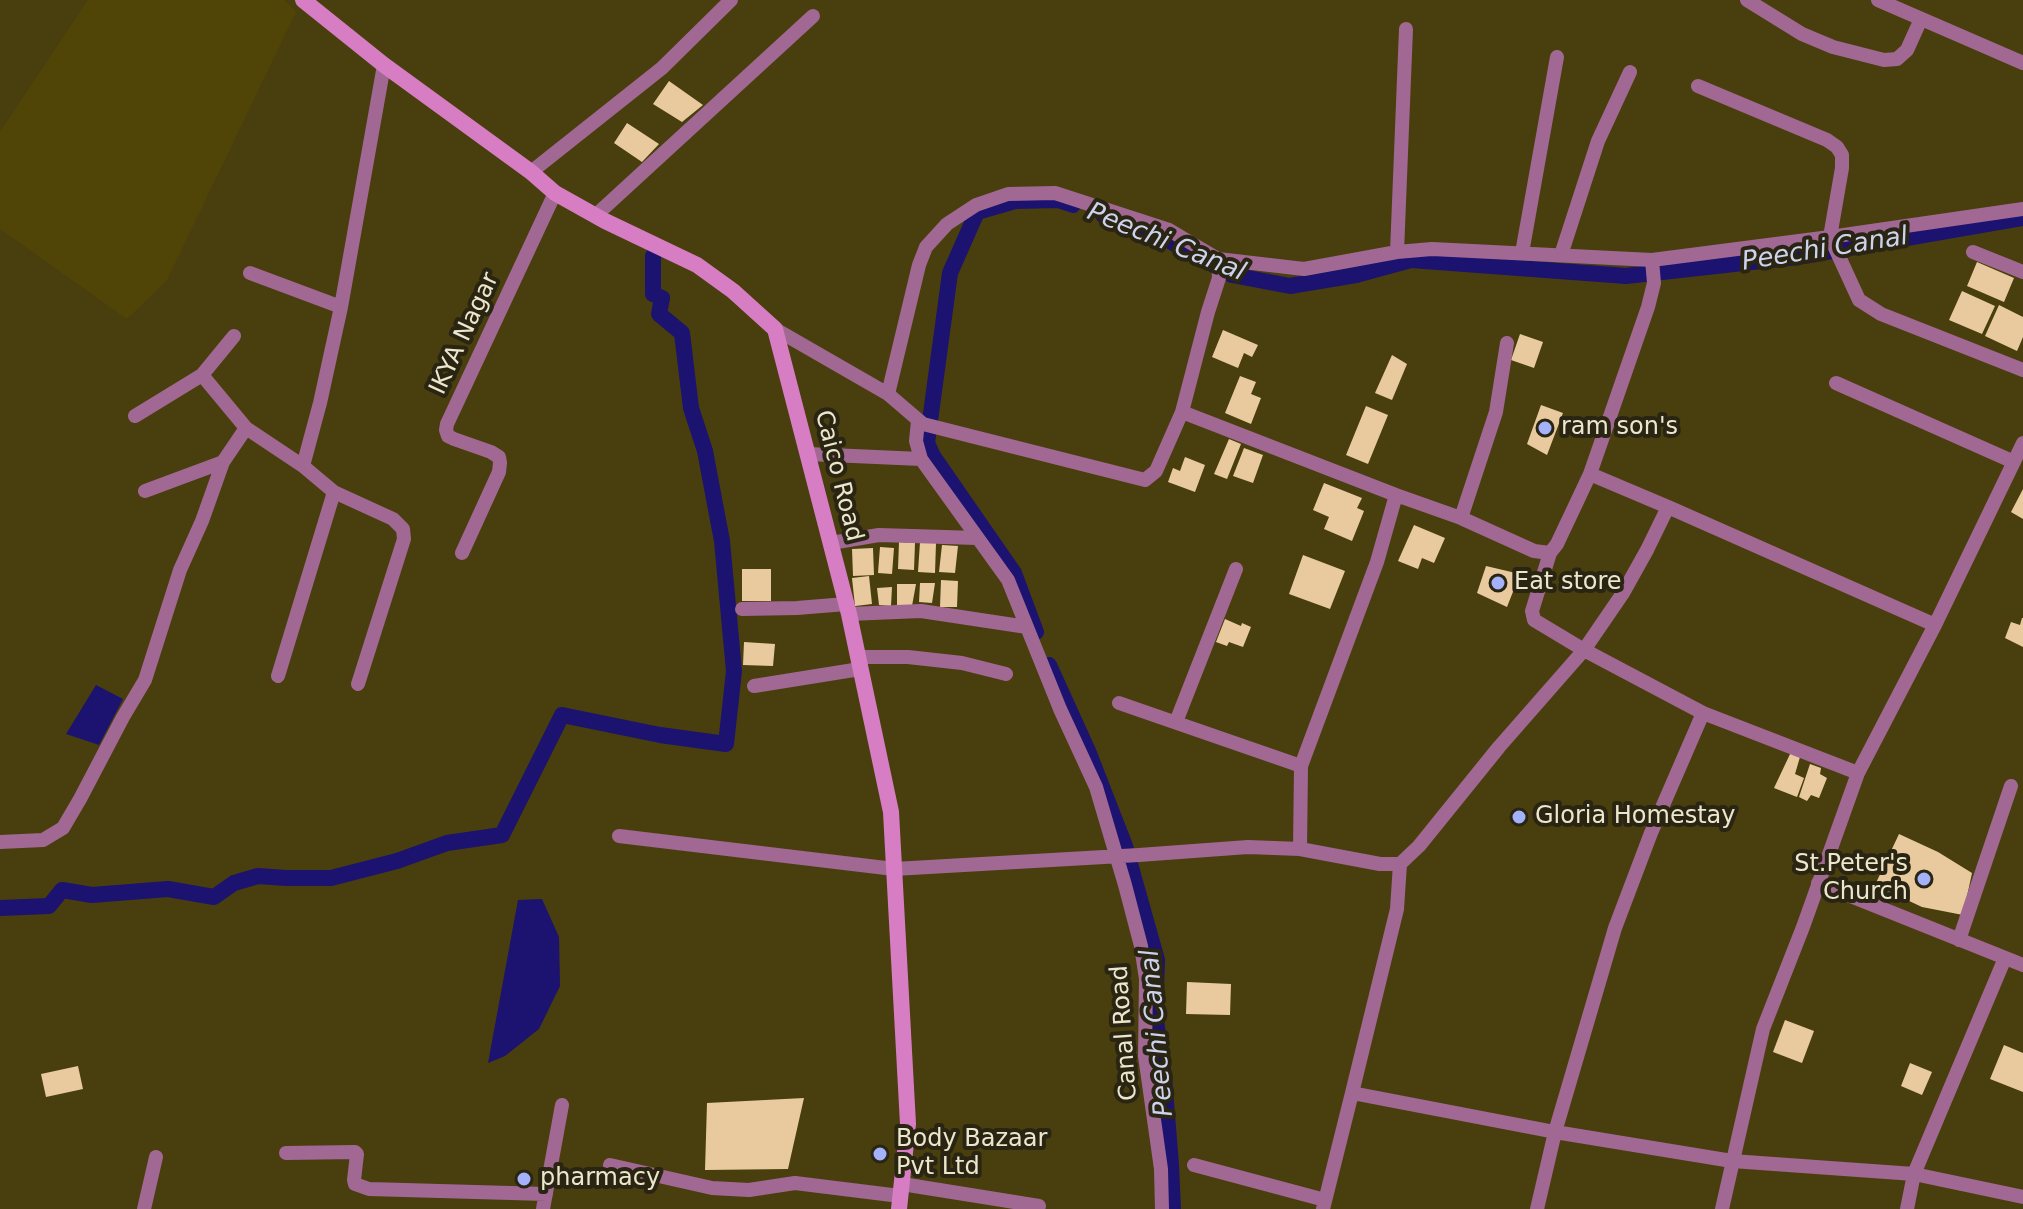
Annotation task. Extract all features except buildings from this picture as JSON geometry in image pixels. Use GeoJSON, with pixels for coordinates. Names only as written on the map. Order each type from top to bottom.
{"type":"FeatureCollection","features":[{"type":"Feature","properties":{"kind":"street"},"geometry":{"type":"LineString","coordinates":[[303,0],[555,193],[595,216],[697,265],[733,291],[775,329],[888,394],[920,422],[939,429],[1145,480],[1156,471],[1182,412],[1219,278],[1218,259]]}},
{"type":"Feature","properties":{"kind":"street"},"geometry":{"type":"LineString","coordinates":[[531,172],[662,68],[731,0]]}},
{"type":"Feature","properties":{"kind":"street"},"geometry":{"type":"LineString","coordinates":[[1747,0],[1802,34],[1833,47],[1884,60],[1897,59],[1907,50],[1921,19]]}},
{"type":"Feature","properties":{"kind":"street"},"geometry":{"type":"LineString","coordinates":[[1878,0],[2023,63]]}},
{"type":"Feature","properties":{"kind":"street"},"geometry":{"type":"LineString","coordinates":[[595,216],[813,16]]}},
{"type":"Feature","properties":{"kind":"street"},"geometry":{"type":"LineString","coordinates":[[1397,252],[1406,29]]}},
{"type":"Feature","properties":{"kind":"street"},"geometry":{"type":"LineString","coordinates":[[1522,253],[1557,57]]}},
{"type":"Feature","properties":{"kind":"street"},"geometry":{"type":"LineString","coordinates":[[303,466],[341,307],[384,65]]}},
{"type":"Feature","properties":{"kind":"street"},"geometry":{"type":"LineString","coordinates":[[1561,255],[1598,141],[1630,72]]}},
{"type":"Feature","properties":{"kind":"street"},"geometry":{"type":"LineString","coordinates":[[1698,86],[1837,147],[1842,155],[1842,168],[1830,237],[1859,300],[1881,314],[2023,370]]}},
{"type":"Feature","properties":{"kind":"street","name":"IKYA Nagar"},"geometry":{"type":"LineString","coordinates":[[462,553],[499,472],[500,463],[499,457],[491,452],[448,436],[447,424],[555,193]]}},
{"type":"Feature","properties":{"kind":"street"},"geometry":{"type":"LineString","coordinates":[[888,394],[926,247],[947,224],[976,205],[1008,194],[1055,193],[1169,230],[1218,259],[1304,269],[1397,252],[1432,249],[1653,263],[2023,209]]}},
{"type":"Feature","properties":{"kind":"street"},"geometry":{"type":"LineString","coordinates":[[1973,252],[2023,272]]}},
{"type":"Feature","properties":{"kind":"street"},"geometry":{"type":"LineString","coordinates":[[1653,263],[1654,283],[1648,307],[1590,474],[1550,553],[1532,611],[1534,620],[1703,713],[1858,773]]}},
{"type":"Feature","properties":{"kind":"street"},"geometry":{"type":"LineString","coordinates":[[250,273],[341,307]]}},
{"type":"Feature","properties":{"kind":"street","name":"Caico Road"},"geometry":{"type":"LineString","coordinates":[[775,329],[847,609],[891,812],[908,1124],[900,1196]]}},
{"type":"Feature","properties":{"kind":"street"},"geometry":{"type":"LineString","coordinates":[[135,416],[202,375],[234,336]]}},
{"type":"Feature","properties":{"kind":"street"},"geometry":{"type":"LineString","coordinates":[[1461,518],[1496,412],[1507,343]]}},
{"type":"Feature","properties":{"kind":"street"},"geometry":{"type":"LineString","coordinates":[[202,375],[246,428],[303,466],[334,492],[393,519],[403,529],[404,539],[358,684]]}},
{"type":"Feature","properties":{"kind":"street"},"geometry":{"type":"LineString","coordinates":[[1836,383],[2014,462]]}},
{"type":"Feature","properties":{"kind":"street"},"geometry":{"type":"LineString","coordinates":[[1182,412],[1461,518],[1534,551],[1550,553]]}},
{"type":"Feature","properties":{"kind":"street"},"geometry":{"type":"LineString","coordinates":[[808,454],[921,459],[916,441],[920,422]]}},
{"type":"Feature","properties":{"kind":"street"},"geometry":{"type":"LineString","coordinates":[[0,842],[43,840],[63,828],[145,680],[180,570],[223,462],[246,428]]}},
{"type":"Feature","properties":{"kind":"street"},"geometry":{"type":"LineString","coordinates":[[1722,1209],[1763,1029],[1858,773],[1935,625],[2023,443]]}},
{"type":"Feature","properties":{"kind":"street","name":"Canal Road"},"geometry":{"type":"LineString","coordinates":[[921,459],[1008,580],[1060,709],[1096,787],[1119,856],[1146,979],[1145,1056],[1161,1169],[1162,1209]]}},
{"type":"Feature","properties":{"kind":"street"},"geometry":{"type":"LineString","coordinates":[[145,491],[223,462]]}},
{"type":"Feature","properties":{"kind":"street"},"geometry":{"type":"LineString","coordinates":[[1590,474],[1935,625]]}},
{"type":"Feature","properties":{"kind":"street"},"geometry":{"type":"LineString","coordinates":[[278,676],[334,492]]}},
{"type":"Feature","properties":{"kind":"street"},"geometry":{"type":"LineString","coordinates":[[1300,849],[1301,766],[1377,562],[1396,495]]}},
{"type":"Feature","properties":{"kind":"street"},"geometry":{"type":"LineString","coordinates":[[1194,1165],[1324,1204],[1397,909],[1400,864],[1419,846],[1499,747],[1584,650],[1623,593],[1668,507]]}},
{"type":"Feature","properties":{"kind":"street"},"geometry":{"type":"LineString","coordinates":[[831,543],[879,535],[977,538]]}},
{"type":"Feature","properties":{"kind":"street"},"geometry":{"type":"LineString","coordinates":[[1176,722],[1236,569]]}},
{"type":"Feature","properties":{"kind":"street"},"geometry":{"type":"LineString","coordinates":[[742,609],[921,611],[1027,627]]}},
{"type":"Feature","properties":{"kind":"street"},"geometry":{"type":"LineString","coordinates":[[754,686],[859,663],[908,657],[962,663],[1006,674]]}},
{"type":"Feature","properties":{"kind":"street"},"geometry":{"type":"LineString","coordinates":[[1119,703],[1301,766]]}},
{"type":"Feature","properties":{"kind":"street"},"geometry":{"type":"LineString","coordinates":[[1537,1209],[1555,1132],[1615,928],[1651,833],[1703,713]]}},
{"type":"Feature","properties":{"kind":"street"},"geometry":{"type":"LineString","coordinates":[[1959,940],[2011,786]]}},
{"type":"Feature","properties":{"kind":"street"},"geometry":{"type":"LineString","coordinates":[[619,836],[894,869],[1248,847],[1300,849],[1380,864],[1400,864]]}},
{"type":"Feature","properties":{"kind":"street"},"geometry":{"type":"LineString","coordinates":[[1818,883],[2023,965]]}},
{"type":"Feature","properties":{"kind":"street"},"geometry":{"type":"LineString","coordinates":[[1907,1209],[1914,1174],[2005,958]]}},
{"type":"Feature","properties":{"kind":"street"},"geometry":{"type":"LineString","coordinates":[[1352,1093],[1555,1132],[1732,1161],[1914,1174],[2023,1197]]}},
{"type":"Feature","properties":{"kind":"street"},"geometry":{"type":"LineString","coordinates":[[286,1153],[355,1152],[355,1184],[369,1189],[544,1201],[562,1105]]}},
{"type":"Feature","properties":{"kind":"street"},"geometry":{"type":"LineString","coordinates":[[144,1209],[156,1157]]}},
{"type":"Feature","properties":{"kind":"street"},"geometry":{"type":"LineString","coordinates":[[610,1165],[712,1188],[749,1190],[795,1183],[900,1196],[1039,1206]]}},
{"type":"Feature","properties":{"kind":"shaded area"},"geometry":{"type":"Polygon","coordinates":[[[88,0],[284,0],[296,12],[167,280],[127,319],[0,229],[0,132],[88,0]]]}},
{"type":"Feature","properties":{"kind":"shaded area"},"geometry":{"type":"Polygon","coordinates":[[[96,685],[123,699],[99,745],[66,734],[96,685]]]}},
{"type":"Feature","properties":{"kind":"shaded area"},"geometry":{"type":"Polygon","coordinates":[[[542,899],[559,937],[560,986],[539,1029],[505,1056],[488,1063],[518,900],[542,899]]]}},
{"type":"Feature","properties":{"kind":"waterway","name":"Peechi Canal"},"geometry":{"type":"LineString","coordinates":[[1036,632],[1014,573],[927,443],[950,273],[977,212],[1015,201],[1058,200],[1073,205]]}},
{"type":"Feature","properties":{"kind":"waterway","name":"Peechi Canal"},"geometry":{"type":"LineString","coordinates":[[1103,215],[1168,240],[1232,275],[1290,286],[1356,275],[1411,260],[1626,276],[1797,257],[2023,218]]}},
{"type":"Feature","properties":{"kind":"waterway"},"geometry":{"type":"LineString","coordinates":[[0,908],[49,906],[62,890],[92,895],[168,889],[214,897],[234,883],[258,876],[331,878],[397,861],[447,843],[502,835],[562,715],[660,735],[726,744],[734,671],[722,541],[705,451],[691,408],[682,333],[659,314],[662,298],[653,294],[653,256]]}},
{"type":"Feature","properties":{"kind":"waterway","name":"Peechi Canal"},"geometry":{"type":"LineString","coordinates":[[1049,665],[1088,751],[1125,846],[1157,960],[1155,1013],[1164,1077],[1173,1209]]}},
{"type":"Feature","properties":{"kind":"place","name":"ram son's"},"geometry":{"type":"Point","coordinates":[1545,428]}},
{"type":"Feature","properties":{"kind":"place","name":"Eat store"},"geometry":{"type":"Point","coordinates":[1498,583]}},
{"type":"Feature","properties":{"kind":"place","name":"Gloria Homestay"},"geometry":{"type":"Point","coordinates":[1519,817]}},
{"type":"Feature","properties":{"kind":"place","name":"St.Peter's Church"},"geometry":{"type":"Point","coordinates":[1924,879]}},
{"type":"Feature","properties":{"kind":"place","name":"Body Bazaar Pvt Ltd"},"geometry":{"type":"Point","coordinates":[880,1154]}},
{"type":"Feature","properties":{"kind":"place","name":"pharmacy"},"geometry":{"type":"Point","coordinates":[524,1179]}}]}
